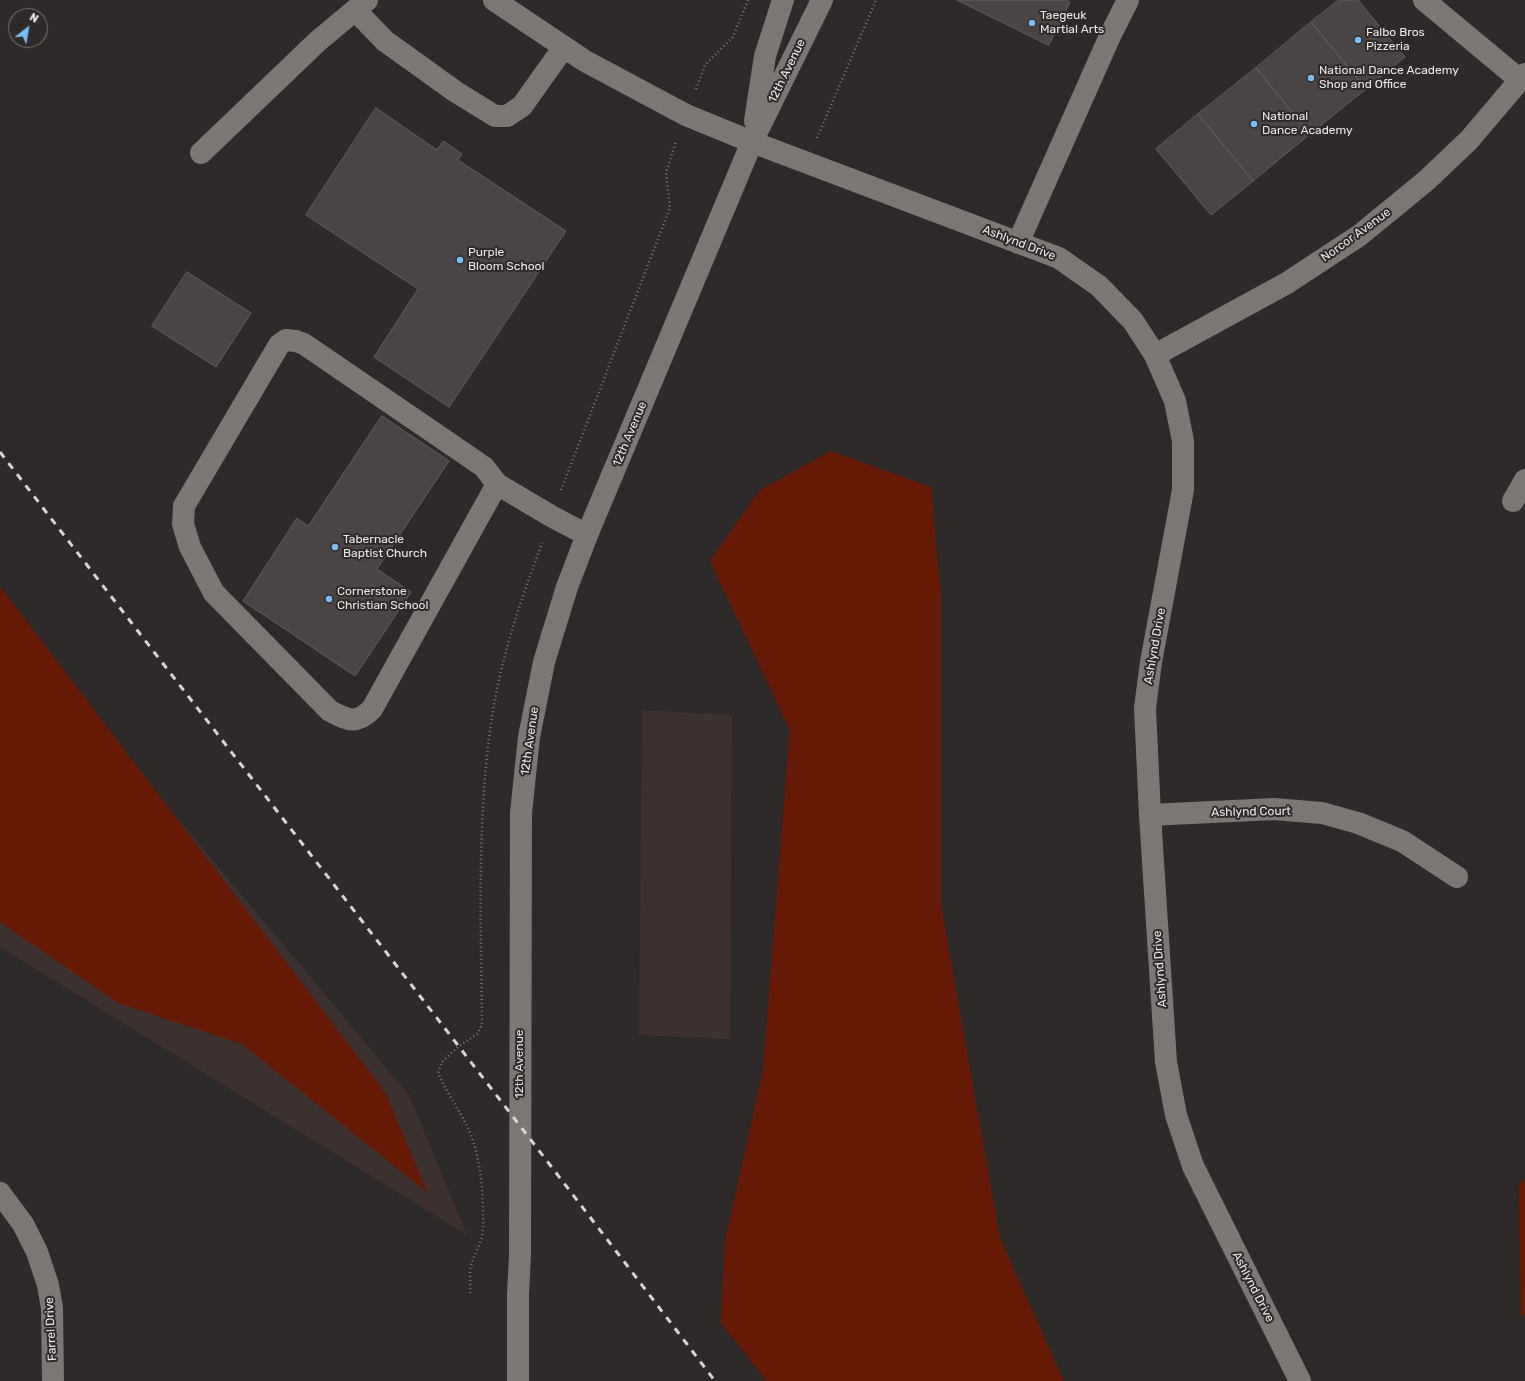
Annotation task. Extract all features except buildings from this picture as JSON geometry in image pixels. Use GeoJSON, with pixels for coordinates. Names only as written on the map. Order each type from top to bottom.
{"type":"FeatureCollection","features":[{"type":"Feature","properties":{"kind":"street","name":"Ashlynd Drive"},"geometry":{"type":"LineString","coordinates":[[494,0],[584,61],[686,115],[752,142],[1059,258],[1099,286],[1133,321],[1156,355],[1175,401],[1183,441],[1184,490],[1151,662],[1145,708],[1150,815],[1166,1062],[1176,1115],[1193,1166],[1300,1381]]}},
{"type":"Feature","properties":{"kind":"street","name":"12th Avenue"},"geometry":{"type":"LineString","coordinates":[[752,142],[765,56],[783,0]]}},
{"type":"Feature","properties":{"kind":"street","name":"12th Avenue"},"geometry":{"type":"LineString","coordinates":[[518,1381],[522,813],[529,737],[544,662],[567,587],[587,535],[752,142],[822,0]]}},
{"type":"Feature","properties":{"kind":"street"},"geometry":{"type":"LineString","coordinates":[[1018,243],[1110,36],[1128,0]]}},
{"type":"Feature","properties":{"kind":"street"},"geometry":{"type":"LineString","coordinates":[[1424,0],[1523,77]]}},
{"type":"Feature","properties":{"kind":"street"},"geometry":{"type":"LineString","coordinates":[[201,152],[318,41],[361,5],[385,41],[456,92],[495,116],[507,116],[522,106],[564,47]]}},
{"type":"Feature","properties":{"kind":"street","name":"Norcor Avenue"},"geometry":{"type":"LineString","coordinates":[[1156,355],[1287,283],[1360,235],[1432,175],[1469,140],[1523,77]]}},
{"type":"Feature","properties":{"kind":"street"},"geometry":{"type":"LineString","coordinates":[[497,484],[372,709],[363,718],[353,720],[343,718],[330,711],[214,593],[190,547],[183,524],[184,506],[279,345],[286,340],[304,344],[484,466],[497,484],[551,516],[587,535]]}},
{"type":"Feature","properties":{"kind":"street"},"geometry":{"type":"LineString","coordinates":[[1513,501],[1525,480]]}},
{"type":"Feature","properties":{"kind":"street","name":"Ashlynd Court"},"geometry":{"type":"LineString","coordinates":[[1150,815],[1274,809],[1322,813],[1358,823],[1402,841],[1457,877]]}},
{"type":"Feature","properties":{"kind":"street","name":"Farrel Drive"},"geometry":{"type":"LineString","coordinates":[[0,1193],[23,1224],[37,1252],[48,1285],[52,1308],[53,1381]]}},
{"type":"Feature","properties":{"kind":"path"},"geometry":{"type":"LineString","coordinates":[[807,162],[876,0]]}},
{"type":"Feature","properties":{"kind":"path"},"geometry":{"type":"LineString","coordinates":[[470,1293],[471,1267],[478,1251],[483,1230],[482,1189],[477,1156]]}},
{"type":"Feature","properties":{"kind":"shaded area"},"geometry":{"type":"Polygon","coordinates":[[[831,451],[931,487],[941,598],[941,905],[1000,1238],[1064,1381],[767,1381],[721,1323],[725,1242],[763,1072],[790,730],[710,561],[760,490],[831,451]]]}},
{"type":"Feature","properties":{"kind":"shaded area"},"geometry":{"type":"Polygon","coordinates":[[[0,586],[385,1092],[428,1193],[242,1044],[118,1003],[0,922],[0,586]]]}},
{"type":"Feature","properties":{"kind":"shaded area"},"geometry":{"type":"Polygon","coordinates":[[[0,606],[409,1095],[467,1235],[0,947],[0,606]]]}},
{"type":"Feature","properties":{"kind":"shaded area"},"geometry":{"type":"Polygon","coordinates":[[[642,710],[732,715],[730,1039],[639,1035],[642,710]]]}},
{"type":"Feature","properties":{"kind":"shaded area"},"geometry":{"type":"Polygon","coordinates":[[[1525,1178],[1525,1317],[1521,1313],[1519,1187],[1525,1178]]]}},
{"type":"Feature","properties":{"kind":"railway"},"geometry":{"type":"LineString","coordinates":[[0,452],[715,1381]]}},
{"type":"Feature","properties":{"kind":"place","name":"Taegeuk Martial Arts"},"geometry":{"type":"Point","coordinates":[1032,23]}},
{"type":"Feature","properties":{"kind":"place","name":"Falbo Bros Pizzeria"},"geometry":{"type":"Point","coordinates":[1358,40]}},
{"type":"Feature","properties":{"kind":"place","name":"National Dance Academy Shop and Office"},"geometry":{"type":"Point","coordinates":[1311,78]}},
{"type":"Feature","properties":{"kind":"place","name":"National Dance Academy"},"geometry":{"type":"Point","coordinates":[1254,124]}},
{"type":"Feature","properties":{"kind":"place","name":"Purple Bloom School"},"geometry":{"type":"Point","coordinates":[460,260]}},
{"type":"Feature","properties":{"kind":"place","name":"Tabernacle Baptist Church"},"geometry":{"type":"Point","coordinates":[335,547]}},
{"type":"Feature","properties":{"kind":"place","name":"Cornerstone Christian School"},"geometry":{"type":"Point","coordinates":[329,599]}}]}
